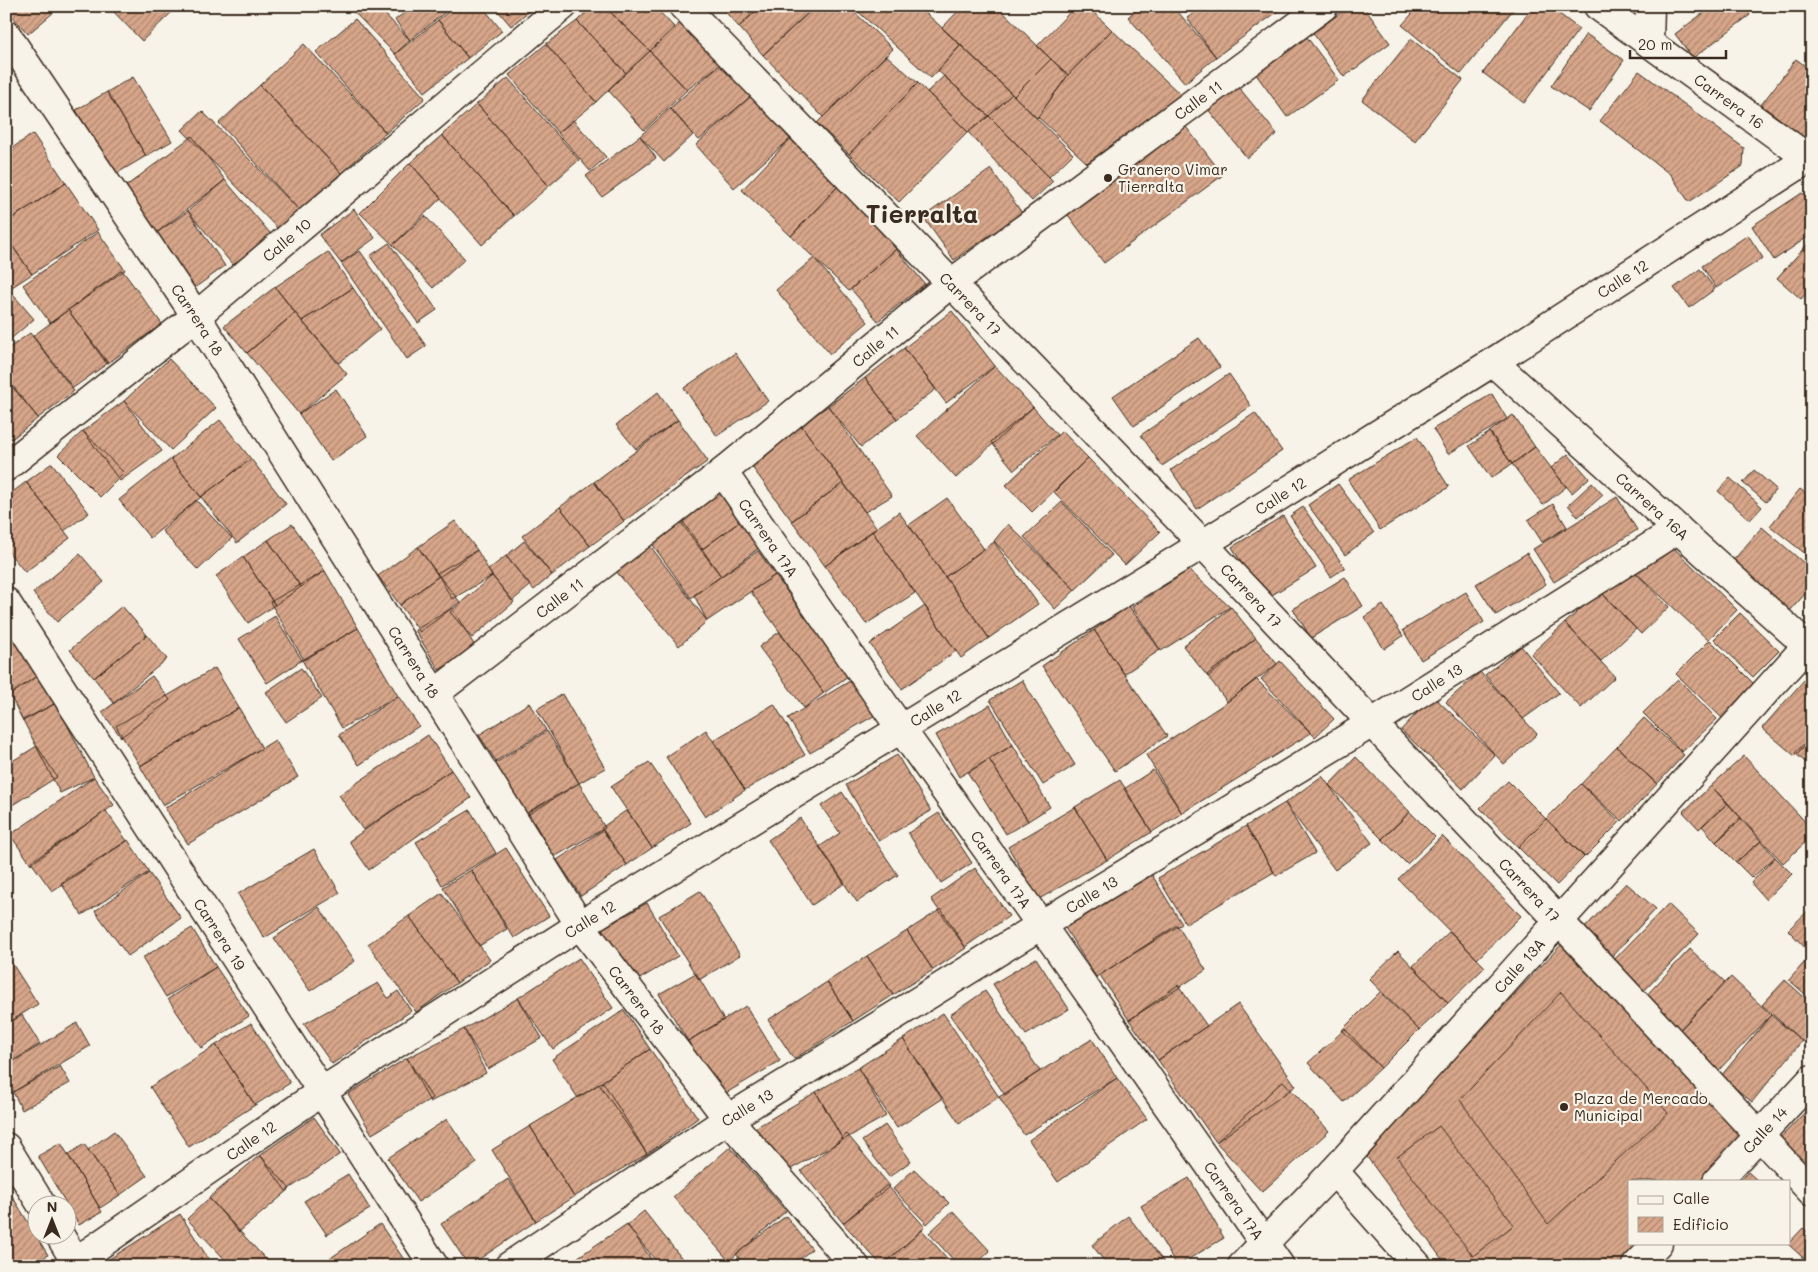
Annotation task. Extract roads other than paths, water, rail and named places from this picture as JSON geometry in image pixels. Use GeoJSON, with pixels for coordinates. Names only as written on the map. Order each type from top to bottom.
{"type":"FeatureCollection","features":[{"type":"Feature","properties":{"kind":"street","name":"Calle 10"},"geometry":{"type":"LineString","coordinates":[[6,467],[196,316],[563,6]]}},
{"type":"Feature","properties":{"kind":"street","name":"Carrera 17"},"geometry":{"type":"LineString","coordinates":[[683,6],[1203,544],[1812,1192]]}},
{"type":"Feature","properties":{"kind":"street","name":"Calle 11"},"geometry":{"type":"LineString","coordinates":[[434,694],[723,472],[950,284],[1324,6]]}},
{"type":"Feature","properties":{"kind":"street","name":"Carrera 16"},"geometry":{"type":"LineString","coordinates":[[1598,6],[1810,160]]}},
{"type":"Feature","properties":{"kind":"street"},"geometry":{"type":"LineString","coordinates":[[1649,43],[1650,6]]}},
{"type":"Feature","properties":{"kind":"street","name":"Carrera 18"},"geometry":{"type":"LineString","coordinates":[[6,34],[196,316],[580,925],[728,1119],[855,1266]]}},
{"type":"Feature","properties":{"kind":"street","name":"Calle 12"},"geometry":{"type":"LineString","coordinates":[[74,1264],[321,1092],[580,925],[1203,544],[1810,160]]}},
{"type":"Feature","properties":{"kind":"street","name":"Carrera 16A"},"geometry":{"type":"LineString","coordinates":[[1493,362],[1810,645]]}},
{"type":"Feature","properties":{"kind":"street","name":"Carrera 17A"},"geometry":{"type":"LineString","coordinates":[[723,472],[900,729],[1041,925],[1280,1266]]}},
{"type":"Feature","properties":{"kind":"street","name":"Calle 13"},"geometry":{"type":"LineString","coordinates":[[509,1266],[728,1119],[1041,925],[1372,724],[1678,529]]}},
{"type":"Feature","properties":{"kind":"street","name":"Carrera 19"},"geometry":{"type":"LineString","coordinates":[[6,602],[434,1266]]}},
{"type":"Feature","properties":{"kind":"street","name":"Calle 13A"},"geometry":{"type":"LineString","coordinates":[[1242,1266],[1334,1171],[1558,921],[1810,645]]}},
{"type":"Feature","properties":{"kind":"street","name":"Calle 14"},"geometry":{"type":"LineString","coordinates":[[1718,1180],[1812,1079]]}},
{"type":"Feature","properties":{"kind":"street"},"geometry":{"type":"LineString","coordinates":[[6,1147],[35,1194]]}},
{"type":"Feature","properties":{"kind":"street"},"geometry":{"type":"LineString","coordinates":[[1334,1171],[1418,1266]]}},
{"type":"Feature","properties":{"kind":"street"},"geometry":{"type":"LineString","coordinates":[[64,1244],[74,1264]]}},
{"type":"Feature","properties":{"kind":"street"},"geometry":{"type":"LineString","coordinates":[[1636,1266],[1657,1244]]}},
{"type":"Feature","properties":{"kind":"place","name":"Granero Vimar Tierralta"},"geometry":{"type":"Point","coordinates":[1108,178]}},
{"type":"Feature","properties":{"kind":"place","name":"Plaza de Mercado Municipal"},"geometry":{"type":"Point","coordinates":[1564,1107]}},
{"type":"Feature","properties":{"kind":"district","name":"Tierralta"},"geometry":{"type":"Point","coordinates":[922,213]}}]}
